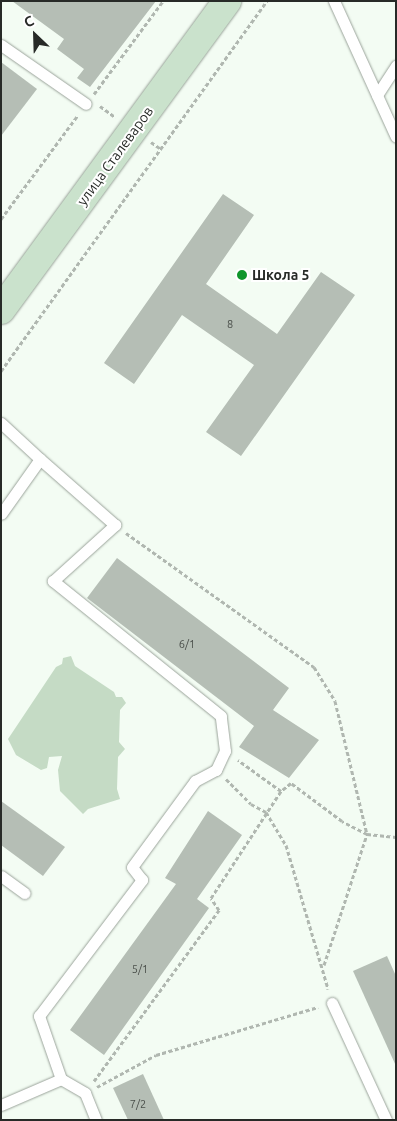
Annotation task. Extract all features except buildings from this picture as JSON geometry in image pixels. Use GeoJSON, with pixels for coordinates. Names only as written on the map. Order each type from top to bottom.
{"type":"FeatureCollection","features":[{"type":"Feature","properties":{"kind":"main road","name":"улица Сталеваров"},"geometry":{"type":"LineString","coordinates":[[1,310],[227,1]]}},
{"type":"Feature","properties":{"kind":"lane"},"geometry":{"type":"LineString","coordinates":[[334,1],[396,137]]}},
{"type":"Feature","properties":{"kind":"lane"},"geometry":{"type":"LineString","coordinates":[[1,44],[86,104]]}},
{"type":"Feature","properties":{"kind":"lane"},"geometry":{"type":"LineString","coordinates":[[377,95],[396,66]]}},
{"type":"Feature","properties":{"kind":"lane"},"geometry":{"type":"LineString","coordinates":[[1,423],[115,525],[53,581],[221,716],[225,752],[216,770],[195,781],[132,867],[142,880],[39,1016],[60,1079],[84,1093],[96,1120]]}},
{"type":"Feature","properties":{"kind":"lane"},"geometry":{"type":"LineString","coordinates":[[1,514],[40,459]]}},
{"type":"Feature","properties":{"kind":"lane"},"geometry":{"type":"LineString","coordinates":[[1,876],[24,893]]}},
{"type":"Feature","properties":{"kind":"lane"},"geometry":{"type":"LineString","coordinates":[[332,1004],[386,1120]]}},
{"type":"Feature","properties":{"kind":"lane"},"geometry":{"type":"LineString","coordinates":[[1,1105],[60,1079]]}},
{"type":"Feature","properties":{"kind":"path"},"geometry":{"type":"LineString","coordinates":[[1,371],[267,1]]}},
{"type":"Feature","properties":{"kind":"path"},"geometry":{"type":"LineString","coordinates":[[115,525],[314,667],[336,701],[367,834],[323,966]]}},
{"type":"Feature","properties":{"kind":"path"},"geometry":{"type":"LineString","coordinates":[[225,752],[281,791]]}},
{"type":"Feature","properties":{"kind":"path"},"geometry":{"type":"LineString","coordinates":[[84,1093],[156,1055],[332,1004],[323,966],[312,940],[286,845],[266,812],[251,804],[216,770]]}},
{"type":"Feature","properties":{"kind":"path"},"geometry":{"type":"LineString","coordinates":[[84,1093],[219,910],[211,898],[281,791],[291,783],[342,821],[367,834],[396,837]]}},
{"type":"Feature","properties":{"kind":"green space"},"geometry":{"type":"Polygon","coordinates":[[[71,656],[75,666],[114,692],[116,697],[122,697],[126,703],[120,710],[119,742],[125,749],[118,757],[117,789],[120,799],[88,809],[83,814],[60,791],[58,770],[62,756],[49,757],[47,768],[41,770],[16,755],[8,739],[56,667],[62,664],[63,658],[71,656]]]}},
{"type":"Feature","properties":{"kind":"place","name":"Школа 5"},"geometry":{"type":"Point","coordinates":[242,275]}}]}
